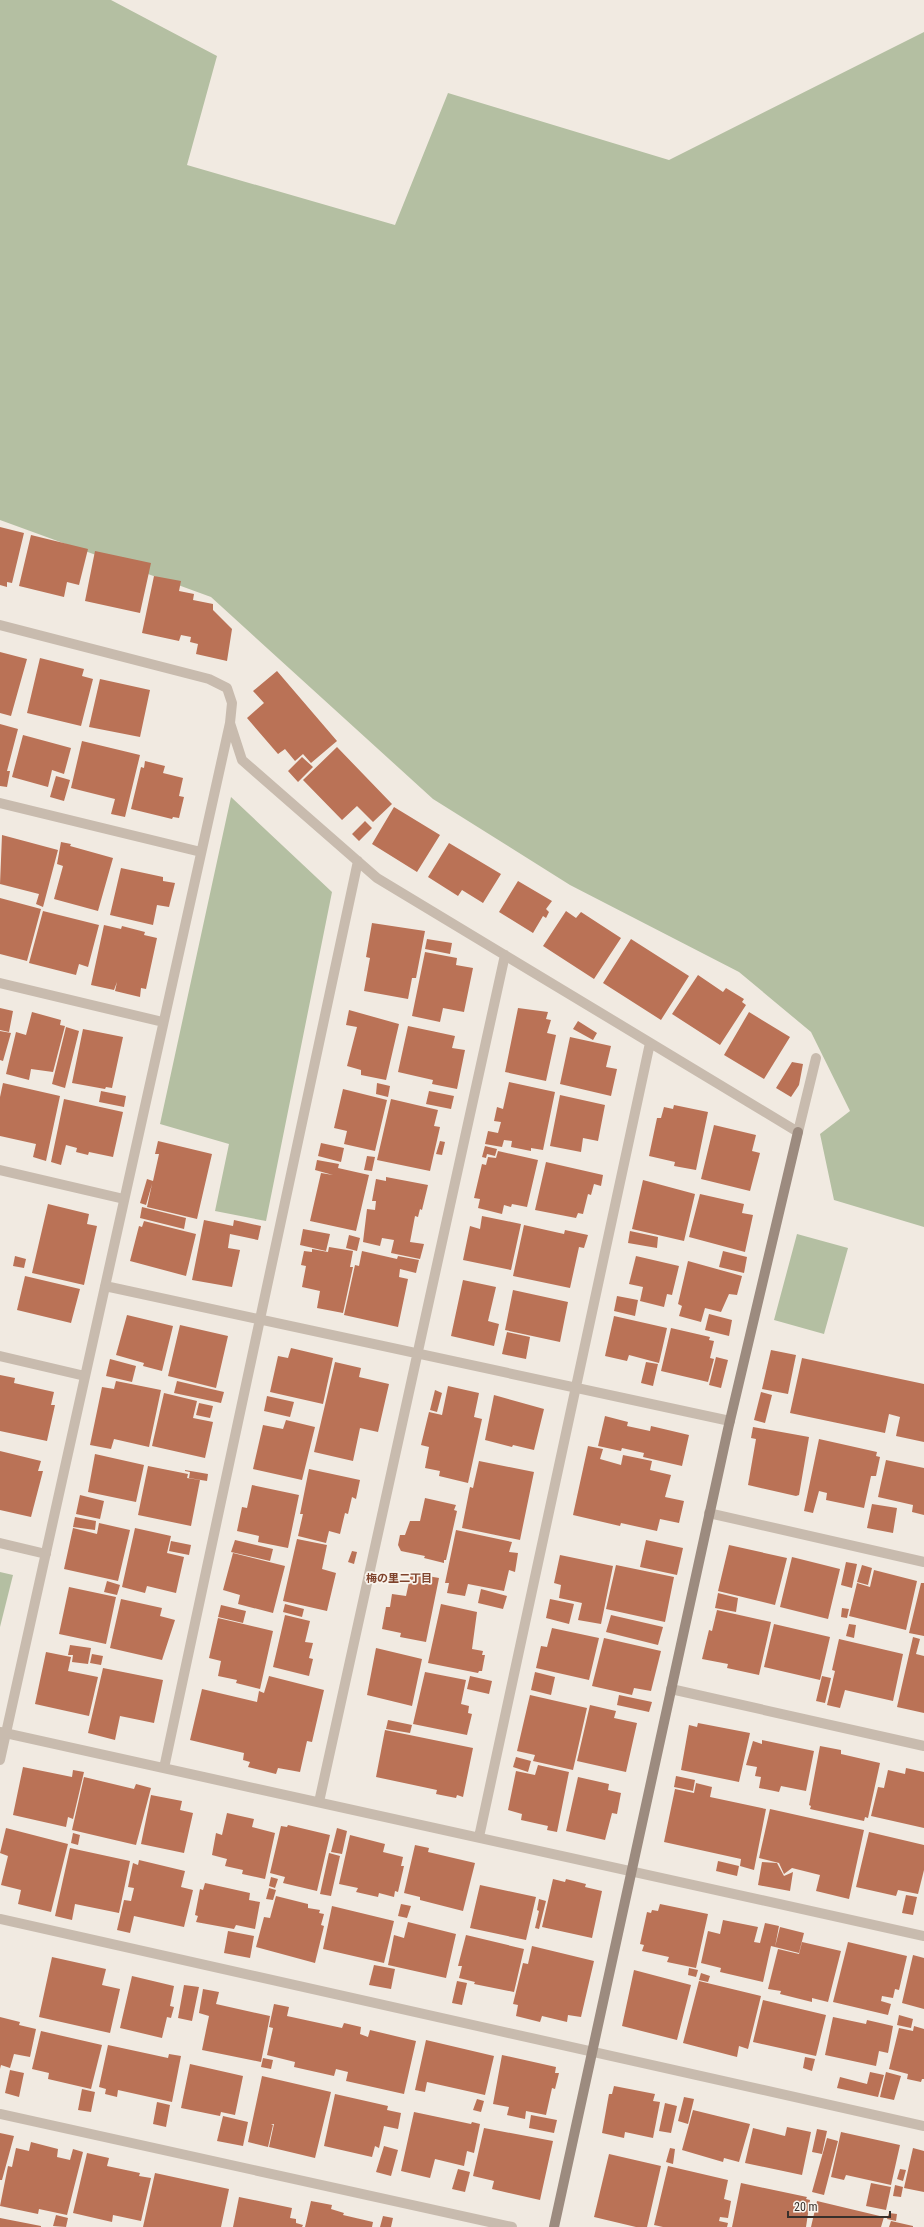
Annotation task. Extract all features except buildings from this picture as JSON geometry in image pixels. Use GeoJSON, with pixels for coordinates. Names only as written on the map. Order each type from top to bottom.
{"type":"FeatureCollection","features":[{"type":"Feature","properties":{"kind":"street"},"geometry":{"type":"LineString","coordinates":[[0,625],[209,679],[227,688],[232,704],[230,723],[46,1554],[3,1732],[0,1760]]}},
{"type":"Feature","properties":{"kind":"street"},"geometry":{"type":"LineString","coordinates":[[230,723],[242,760],[377,878],[798,1132]]}},
{"type":"Feature","properties":{"kind":"street"},"geometry":{"type":"LineString","coordinates":[[0,803],[201,852]]}},
{"type":"Feature","properties":{"kind":"street"},"geometry":{"type":"LineString","coordinates":[[164,1768],[358,861]]}},
{"type":"Feature","properties":{"kind":"street"},"geometry":{"type":"LineString","coordinates":[[319,1802],[505,955]]}},
{"type":"Feature","properties":{"kind":"street"},"geometry":{"type":"LineString","coordinates":[[0,983],[163,1022]]}},
{"type":"Feature","properties":{"kind":"street"},"geometry":{"type":"LineString","coordinates":[[479,1838],[650,1043]]}},
{"type":"Feature","properties":{"kind":"street"},"geometry":{"type":"LineString","coordinates":[[554,2227],[709,1513],[816,1058]]}},
{"type":"Feature","properties":{"kind":"street"},"geometry":{"type":"LineString","coordinates":[[0,1170],[124,1199]]}},
{"type":"Feature","properties":{"kind":"street"},"geometry":{"type":"LineString","coordinates":[[105,1286],[730,1421]]}},
{"type":"Feature","properties":{"kind":"street"},"geometry":{"type":"LineString","coordinates":[[0,1356],[85,1376]]}},
{"type":"Feature","properties":{"kind":"street"},"geometry":{"type":"LineString","coordinates":[[709,1513],[924,1562]]}},
{"type":"Feature","properties":{"kind":"street"},"geometry":{"type":"LineString","coordinates":[[0,1543],[46,1554]]}},
{"type":"Feature","properties":{"kind":"street"},"geometry":{"type":"LineString","coordinates":[[671,1689],[924,1746]]}},
{"type":"Feature","properties":{"kind":"street"},"geometry":{"type":"LineString","coordinates":[[3,1732],[924,1936]]}},
{"type":"Feature","properties":{"kind":"street"},"geometry":{"type":"LineString","coordinates":[[0,1919],[924,2126]]}},
{"type":"Feature","properties":{"kind":"street"},"geometry":{"type":"LineString","coordinates":[[0,2114],[512,2227]]}},
{"type":"Feature","properties":{"kind":"green space"},"geometry":{"type":"Polygon","coordinates":[[[0,0],[111,0],[217,56],[187,165],[395,225],[448,93],[669,160],[924,32],[924,1227],[834,1200],[820,1134],[850,1111],[811,1032],[739,972],[570,885],[433,799],[211,597],[0,520],[0,0]]]}},
{"type":"Feature","properties":{"kind":"green space"},"geometry":{"type":"Polygon","coordinates":[[[231,797],[332,892],[266,1221],[215,1211],[229,1144],[160,1124],[231,797]]]}},
{"type":"Feature","properties":{"kind":"green space"},"geometry":{"type":"Polygon","coordinates":[[[797,1234],[848,1248],[824,1334],[774,1320],[797,1234]]]}},
{"type":"Feature","properties":{"kind":"green space"},"geometry":{"type":"Polygon","coordinates":[[[0,1572],[13,1575],[0,1627],[0,1572]]]}},
{"type":"Feature","properties":{"kind":"district","name":"梅の里二丁目"},"geometry":{"type":"Point","coordinates":[399,1578]}}]}
